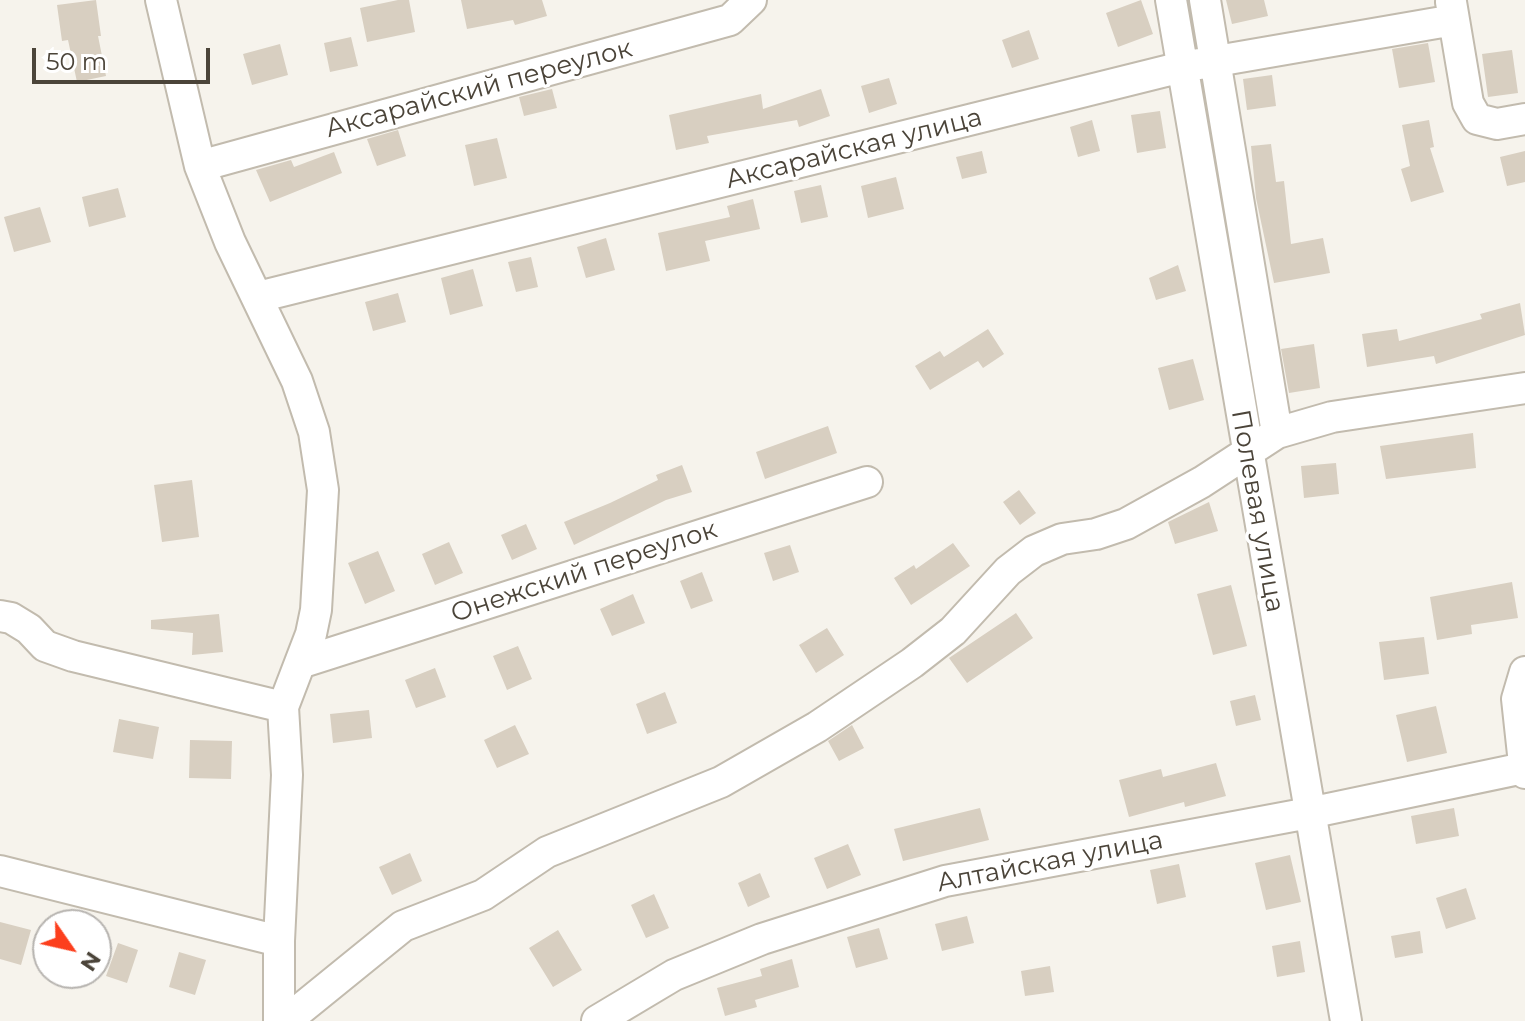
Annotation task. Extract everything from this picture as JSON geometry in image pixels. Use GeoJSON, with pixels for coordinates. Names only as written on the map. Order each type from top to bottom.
{"type":"FeatureCollection","features":[{"type":"Feature","properties":{"kind":"street"},"geometry":{"type":"LineString","coordinates":[[161,0],[200,166],[230,242],[301,393],[314,432],[323,490],[316,610],[283,707],[287,775],[279,941],[279,1021]]}},
{"type":"Feature","properties":{"kind":"street","name":"Аксарайский переулок"},"geometry":{"type":"LineString","coordinates":[[200,166],[730,20],[751,0]]}},
{"type":"Feature","properties":{"kind":"street","name":"Полевая улица"},"geometry":{"type":"LineString","coordinates":[[1171,0],[1346,1021]]}},
{"type":"Feature","properties":{"kind":"street"},"geometry":{"type":"LineString","coordinates":[[1205,0],[1277,433]]}},
{"type":"Feature","properties":{"kind":"street"},"geometry":{"type":"LineString","coordinates":[[1452,10],[1468,103],[1477,119],[1497,124],[1525,119]]}},
{"type":"Feature","properties":{"kind":"street","name":"Аксарайская улица"},"geometry":{"type":"LineString","coordinates":[[258,297],[1182,67],[1452,10]]}},
{"type":"Feature","properties":{"kind":"street"},"geometry":{"type":"LineString","coordinates":[[286,1021],[403,926],[483,895],[547,852],[721,782],[817,727],[912,663],[953,631],[1008,571],[1034,551],[1062,539],[1096,534],[1126,524],[1277,433],[1332,417],[1525,388]]}},
{"type":"Feature","properties":{"kind":"street","name":"Онежский переулок"},"geometry":{"type":"LineString","coordinates":[[300,663],[867,482]]}},
{"type":"Feature","properties":{"kind":"street"},"geometry":{"type":"LineString","coordinates":[[0,616],[11,618],[29,629],[45,646],[73,656],[283,707]]}},
{"type":"Feature","properties":{"kind":"street"},"geometry":{"type":"LineString","coordinates":[[1524,770],[1517,699],[1525,672]]}},
{"type":"Feature","properties":{"kind":"street","name":"Алтайская улица"},"geometry":{"type":"LineString","coordinates":[[597,1021],[674,975],[762,939],[945,881],[1524,770]]}},
{"type":"Feature","properties":{"kind":"street"},"geometry":{"type":"LineString","coordinates":[[0,871],[279,941]]}},
{"type":"Feature","properties":{"kind":"building"},"geometry":{"type":"Polygon","coordinates":[[[96,0],[101,36],[98,36],[106,76],[77,82],[68,40],[62,41],[57,5],[96,0]]]}},
{"type":"Feature","properties":{"kind":"building"},"geometry":{"type":"Polygon","coordinates":[[[409,0],[415,32],[367,42],[360,8],[409,0]]]}},
{"type":"Feature","properties":{"kind":"building"},"geometry":{"type":"Polygon","coordinates":[[[461,0],[542,0],[547,16],[515,25],[513,20],[467,29],[461,0]]]}},
{"type":"Feature","properties":{"kind":"building"},"geometry":{"type":"Polygon","coordinates":[[[1141,0],[1153,34],[1118,47],[1106,13],[1141,0]]]}},
{"type":"Feature","properties":{"kind":"building"},"geometry":{"type":"Polygon","coordinates":[[[1226,0],[1264,0],[1268,16],[1232,24],[1226,0]]]}},
{"type":"Feature","properties":{"kind":"building"},"geometry":{"type":"Polygon","coordinates":[[[1029,30],[1039,59],[1012,68],[1002,40],[1029,30]]]}},
{"type":"Feature","properties":{"kind":"building"},"geometry":{"type":"Polygon","coordinates":[[[351,37],[358,66],[330,72],[324,43],[351,37]]]}},
{"type":"Feature","properties":{"kind":"building"},"geometry":{"type":"Polygon","coordinates":[[[1428,43],[1435,82],[1399,88],[1392,49],[1428,43]]]}},
{"type":"Feature","properties":{"kind":"building"},"geometry":{"type":"Polygon","coordinates":[[[280,44],[288,75],[252,85],[243,54],[280,44]]]}},
{"type":"Feature","properties":{"kind":"building"},"geometry":{"type":"Polygon","coordinates":[[[1512,50],[1518,93],[1488,97],[1482,54],[1512,50]]]}},
{"type":"Feature","properties":{"kind":"building"},"geometry":{"type":"Polygon","coordinates":[[[1272,75],[1276,106],[1247,110],[1243,79],[1272,75]]]}},
{"type":"Feature","properties":{"kind":"building"},"geometry":{"type":"Polygon","coordinates":[[[889,78],[897,104],[869,113],[861,86],[889,78]]]}},
{"type":"Feature","properties":{"kind":"building"},"geometry":{"type":"Polygon","coordinates":[[[552,89],[557,108],[524,116],[519,97],[552,89]]]}},
{"type":"Feature","properties":{"kind":"building"},"geometry":{"type":"Polygon","coordinates":[[[821,89],[830,116],[799,127],[797,120],[707,136],[709,143],[676,150],[669,115],[761,94],[763,109],[821,89]]]}},
{"type":"Feature","properties":{"kind":"building"},"geometry":{"type":"Polygon","coordinates":[[[1160,111],[1166,148],[1137,153],[1131,115],[1160,111]]]}},
{"type":"Feature","properties":{"kind":"building"},"geometry":{"type":"Polygon","coordinates":[[[1092,120],[1100,151],[1078,157],[1070,127],[1092,120]]]}},
{"type":"Feature","properties":{"kind":"building"},"geometry":{"type":"Polygon","coordinates":[[[1429,120],[1434,147],[1430,148],[1444,192],[1411,202],[1401,169],[1410,166],[1402,125],[1429,120]]]}},
{"type":"Feature","properties":{"kind":"building"},"geometry":{"type":"Polygon","coordinates":[[[398,130],[406,156],[377,166],[367,139],[398,130]]]}},
{"type":"Feature","properties":{"kind":"building"},"geometry":{"type":"Polygon","coordinates":[[[497,138],[507,178],[474,186],[465,145],[497,138]]]}},
{"type":"Feature","properties":{"kind":"building"},"geometry":{"type":"Polygon","coordinates":[[[1271,144],[1276,182],[1284,181],[1291,244],[1323,238],[1330,273],[1274,283],[1256,198],[1251,146],[1271,144]]]}},
{"type":"Feature","properties":{"kind":"building"},"geometry":{"type":"Polygon","coordinates":[[[982,151],[987,173],[962,179],[956,157],[982,151]]]}},
{"type":"Feature","properties":{"kind":"building"},"geometry":{"type":"Polygon","coordinates":[[[1525,151],[1525,182],[1507,186],[1500,157],[1525,151]]]}},
{"type":"Feature","properties":{"kind":"building"},"geometry":{"type":"Polygon","coordinates":[[[334,152],[342,173],[270,202],[256,170],[291,160],[294,167],[334,152]]]}},
{"type":"Feature","properties":{"kind":"building"},"geometry":{"type":"Polygon","coordinates":[[[896,177],[904,209],[868,218],[861,186],[896,177]]]}},
{"type":"Feature","properties":{"kind":"building"},"geometry":{"type":"Polygon","coordinates":[[[821,185],[828,217],[801,223],[794,191],[821,185]]]}},
{"type":"Feature","properties":{"kind":"building"},"geometry":{"type":"Polygon","coordinates":[[[118,188],[126,217],[89,227],[82,197],[118,188]]]}},
{"type":"Feature","properties":{"kind":"building"},"geometry":{"type":"Polygon","coordinates":[[[753,199],[760,229],[705,241],[710,261],[666,271],[658,233],[730,217],[727,206],[753,199]]]}},
{"type":"Feature","properties":{"kind":"building"},"geometry":{"type":"Polygon","coordinates":[[[40,207],[51,242],[14,252],[4,217],[40,207]]]}},
{"type":"Feature","properties":{"kind":"building"},"geometry":{"type":"Polygon","coordinates":[[[606,238],[615,270],[586,278],[577,247],[606,238]]]}},
{"type":"Feature","properties":{"kind":"building"},"geometry":{"type":"Polygon","coordinates":[[[531,257],[538,287],[516,292],[508,262],[531,257]]]}},
{"type":"Feature","properties":{"kind":"building"},"geometry":{"type":"Polygon","coordinates":[[[1178,265],[1186,291],[1156,300],[1149,278],[1178,265]]]}},
{"type":"Feature","properties":{"kind":"building"},"geometry":{"type":"Polygon","coordinates":[[[473,269],[483,306],[450,315],[441,278],[473,269]]]}},
{"type":"Feature","properties":{"kind":"building"},"geometry":{"type":"Polygon","coordinates":[[[398,293],[406,322],[373,331],[365,302],[398,293]]]}},
{"type":"Feature","properties":{"kind":"building"},"geometry":{"type":"Polygon","coordinates":[[[1520,303],[1525,335],[1436,364],[1434,356],[1367,367],[1362,334],[1397,329],[1399,341],[1482,319],[1480,314],[1520,303]]]}},
{"type":"Feature","properties":{"kind":"building"},"geometry":{"type":"Polygon","coordinates":[[[988,329],[1004,354],[983,368],[978,361],[930,390],[915,366],[940,351],[944,357],[988,329]]]}},
{"type":"Feature","properties":{"kind":"building"},"geometry":{"type":"Polygon","coordinates":[[[1314,344],[1320,388],[1289,393],[1281,349],[1314,344]]]}},
{"type":"Feature","properties":{"kind":"building"},"geometry":{"type":"Polygon","coordinates":[[[1193,359],[1204,400],[1169,410],[1158,368],[1193,359]]]}},
{"type":"Feature","properties":{"kind":"building"},"geometry":{"type":"Polygon","coordinates":[[[828,426],[837,453],[765,479],[756,452],[828,426]]]}},
{"type":"Feature","properties":{"kind":"building"},"geometry":{"type":"Polygon","coordinates":[[[1473,433],[1476,468],[1386,479],[1380,446],[1473,433]]]}},
{"type":"Feature","properties":{"kind":"building"},"geometry":{"type":"Polygon","coordinates":[[[1336,463],[1339,494],[1304,498],[1301,466],[1336,463]]]}},
{"type":"Feature","properties":{"kind":"building"},"geometry":{"type":"Polygon","coordinates":[[[682,465],[692,492],[666,500],[574,545],[564,522],[658,480],[656,475],[682,465]]]}},
{"type":"Feature","properties":{"kind":"building"},"geometry":{"type":"Polygon","coordinates":[[[192,480],[199,537],[162,542],[154,485],[192,480]]]}},
{"type":"Feature","properties":{"kind":"building"},"geometry":{"type":"Polygon","coordinates":[[[1019,490],[1036,513],[1020,525],[1003,502],[1019,490]]]}},
{"type":"Feature","properties":{"kind":"building"},"geometry":{"type":"Polygon","coordinates":[[[1209,502],[1218,531],[1175,544],[1168,522],[1209,502]]]}},
{"type":"Feature","properties":{"kind":"building"},"geometry":{"type":"Polygon","coordinates":[[[526,524],[537,549],[512,560],[501,535],[526,524]]]}},
{"type":"Feature","properties":{"kind":"building"},"geometry":{"type":"Polygon","coordinates":[[[449,542],[463,573],[435,585],[422,554],[449,542]]]}},
{"type":"Feature","properties":{"kind":"building"},"geometry":{"type":"Polygon","coordinates":[[[953,543],[970,566],[911,605],[894,578],[914,565],[916,569],[953,543]]]}},
{"type":"Feature","properties":{"kind":"building"},"geometry":{"type":"Polygon","coordinates":[[[790,545],[799,572],[773,581],[764,553],[790,545]]]}},
{"type":"Feature","properties":{"kind":"building"},"geometry":{"type":"Polygon","coordinates":[[[378,551],[395,591],[365,604],[348,563],[378,551]]]}},
{"type":"Feature","properties":{"kind":"building"},"geometry":{"type":"Polygon","coordinates":[[[702,572],[713,601],[691,609],[680,581],[702,572]]]}},
{"type":"Feature","properties":{"kind":"building"},"geometry":{"type":"Polygon","coordinates":[[[1512,582],[1518,618],[1471,625],[1472,634],[1437,640],[1430,597],[1512,582]]]}},
{"type":"Feature","properties":{"kind":"building"},"geometry":{"type":"Polygon","coordinates":[[[1231,585],[1247,646],[1213,655],[1197,594],[1231,585]]]}},
{"type":"Feature","properties":{"kind":"building"},"geometry":{"type":"Polygon","coordinates":[[[633,594],[645,623],[612,636],[600,609],[633,594]]]}},
{"type":"Feature","properties":{"kind":"building"},"geometry":{"type":"Polygon","coordinates":[[[1016,613],[1033,638],[967,683],[949,658],[1016,613]]]}},
{"type":"Feature","properties":{"kind":"building"},"geometry":{"type":"Polygon","coordinates":[[[219,614],[223,652],[192,655],[193,633],[151,629],[151,620],[219,614]]]}},
{"type":"Feature","properties":{"kind":"building"},"geometry":{"type":"Polygon","coordinates":[[[827,628],[844,655],[816,673],[799,645],[827,628]]]}},
{"type":"Feature","properties":{"kind":"building"},"geometry":{"type":"Polygon","coordinates":[[[1424,637],[1429,674],[1384,680],[1379,642],[1424,637]]]}},
{"type":"Feature","properties":{"kind":"building"},"geometry":{"type":"Polygon","coordinates":[[[518,646],[532,679],[507,690],[493,656],[518,646]]]}},
{"type":"Feature","properties":{"kind":"building"},"geometry":{"type":"Polygon","coordinates":[[[435,668],[446,697],[416,708],[405,680],[435,668]]]}},
{"type":"Feature","properties":{"kind":"building"},"geometry":{"type":"Polygon","coordinates":[[[665,692],[677,723],[647,734],[636,704],[665,692]]]}},
{"type":"Feature","properties":{"kind":"building"},"geometry":{"type":"Polygon","coordinates":[[[1255,695],[1261,720],[1236,726],[1230,701],[1255,695]]]}},
{"type":"Feature","properties":{"kind":"building"},"geometry":{"type":"Polygon","coordinates":[[[1436,706],[1447,753],[1407,762],[1396,715],[1436,706]]]}},
{"type":"Feature","properties":{"kind":"building"},"geometry":{"type":"Polygon","coordinates":[[[369,710],[372,738],[333,743],[330,714],[369,710]]]}},
{"type":"Feature","properties":{"kind":"building"},"geometry":{"type":"Polygon","coordinates":[[[119,719],[159,727],[153,759],[113,752],[119,719]]]}},
{"type":"Feature","properties":{"kind":"building"},"geometry":{"type":"Polygon","coordinates":[[[515,725],[529,754],[497,768],[484,740],[515,725]]]}},
{"type":"Feature","properties":{"kind":"building"},"geometry":{"type":"Polygon","coordinates":[[[852,725],[864,748],[839,761],[828,741],[852,725]]]}},
{"type":"Feature","properties":{"kind":"building"},"geometry":{"type":"Polygon","coordinates":[[[190,740],[232,741],[231,779],[189,778],[190,740]]]}},
{"type":"Feature","properties":{"kind":"building"},"geometry":{"type":"Polygon","coordinates":[[[1216,763],[1226,796],[1185,807],[1184,802],[1129,817],[1119,780],[1161,769],[1163,777],[1216,763]]]}},
{"type":"Feature","properties":{"kind":"building"},"geometry":{"type":"Polygon","coordinates":[[[980,808],[989,840],[903,861],[894,829],[980,808]]]}},
{"type":"Feature","properties":{"kind":"building"},"geometry":{"type":"Polygon","coordinates":[[[1454,808],[1459,836],[1416,844],[1411,816],[1454,808]]]}},
{"type":"Feature","properties":{"kind":"building"},"geometry":{"type":"Polygon","coordinates":[[[848,844],[861,875],[827,889],[814,858],[848,844]]]}},
{"type":"Feature","properties":{"kind":"building"},"geometry":{"type":"Polygon","coordinates":[[[410,853],[422,881],[392,895],[379,867],[410,853]]]}},
{"type":"Feature","properties":{"kind":"building"},"geometry":{"type":"Polygon","coordinates":[[[1290,855],[1301,902],[1266,910],[1255,863],[1290,855]]]}},
{"type":"Feature","properties":{"kind":"building"},"geometry":{"type":"Polygon","coordinates":[[[1179,864],[1186,897],[1157,904],[1150,870],[1179,864]]]}},
{"type":"Feature","properties":{"kind":"building"},"geometry":{"type":"Polygon","coordinates":[[[760,873],[770,897],[748,907],[738,883],[760,873]]]}},
{"type":"Feature","properties":{"kind":"building"},"geometry":{"type":"Polygon","coordinates":[[[1466,888],[1476,919],[1446,929],[1436,898],[1466,888]]]}},
{"type":"Feature","properties":{"kind":"building"},"geometry":{"type":"Polygon","coordinates":[[[654,894],[669,928],[646,938],[631,905],[654,894]]]}},
{"type":"Feature","properties":{"kind":"building"},"geometry":{"type":"Polygon","coordinates":[[[967,916],[974,943],[942,951],[935,924],[967,916]]]}},
{"type":"Feature","properties":{"kind":"building"},"geometry":{"type":"Polygon","coordinates":[[[0,922],[31,930],[21,965],[0,959],[0,922]]]}},
{"type":"Feature","properties":{"kind":"building"},"geometry":{"type":"Polygon","coordinates":[[[879,928],[888,959],[856,968],[847,937],[879,928]]]}},
{"type":"Feature","properties":{"kind":"building"},"geometry":{"type":"Polygon","coordinates":[[[558,930],[582,970],[553,987],[529,948],[558,930]]]}},
{"type":"Feature","properties":{"kind":"building"},"geometry":{"type":"Polygon","coordinates":[[[1420,931],[1423,953],[1395,958],[1391,936],[1420,931]]]}},
{"type":"Feature","properties":{"kind":"building"},"geometry":{"type":"Polygon","coordinates":[[[1300,941],[1305,972],[1277,977],[1272,946],[1300,941]]]}},
{"type":"Feature","properties":{"kind":"building"},"geometry":{"type":"Polygon","coordinates":[[[118,943],[138,950],[127,983],[112,978],[112,960],[118,943]]]}},
{"type":"Feature","properties":{"kind":"building"},"geometry":{"type":"Polygon","coordinates":[[[179,952],[206,960],[195,995],[169,987],[179,952]]]}},
{"type":"Feature","properties":{"kind":"building"},"geometry":{"type":"Polygon","coordinates":[[[792,959],[799,987],[755,1000],[757,1007],[725,1016],[717,988],[762,976],[760,969],[792,959]]]}},
{"type":"Feature","properties":{"kind":"building"},"geometry":{"type":"Polygon","coordinates":[[[1050,966],[1054,992],[1025,996],[1021,971],[1050,966]]]}}]}
